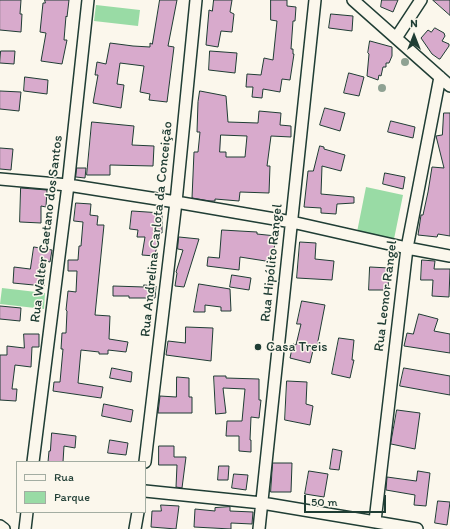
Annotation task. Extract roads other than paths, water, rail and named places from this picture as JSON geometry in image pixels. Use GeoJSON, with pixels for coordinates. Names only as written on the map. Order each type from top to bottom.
{"type":"FeatureCollection","features":[{"type":"Feature","properties":{"kind":"street","name":"Rua Walter Caetano dos Santos"},"geometry":{"type":"LineString","coordinates":[[33,461],[68,186],[88,0]]}},
{"type":"Feature","properties":{"kind":"street","name":"Rua Andrelina Carlota da Conceição"},"geometry":{"type":"LineString","coordinates":[[145,461],[176,202],[196,0]]}},
{"type":"Feature","properties":{"kind":"street","name":"Rua Hipólito Rangel"},"geometry":{"type":"LineString","coordinates":[[259,529],[315,0]]}},
{"type":"Feature","properties":{"kind":"street"},"geometry":{"type":"LineString","coordinates":[[396,38],[421,0]]}},
{"type":"Feature","properties":{"kind":"street"},"geometry":{"type":"LineString","coordinates":[[357,1],[450,86]]}},
{"type":"Feature","properties":{"kind":"street","name":"Rua Leonor Rangel"},"geometry":{"type":"LineString","coordinates":[[375,521],[407,248],[440,77]]}},
{"type":"Feature","properties":{"kind":"street"},"geometry":{"type":"LineString","coordinates":[[0,179],[68,186],[176,202],[292,222],[407,248],[450,256]]}},
{"type":"Feature","properties":{"kind":"street"},"geometry":{"type":"LineString","coordinates":[[146,491],[262,503],[417,529]]}},
{"type":"Feature","properties":{"kind":"street"},"geometry":{"type":"LineString","coordinates":[[25,529],[27,513]]}},
{"type":"Feature","properties":{"kind":"street"},"geometry":{"type":"LineString","coordinates":[[135,529],[138,513]]}},
{"type":"Feature","properties":{"kind":"street"},"geometry":{"type":"LineString","coordinates":[[0,526],[4,529]]}},
{"type":"Feature","properties":{"kind":"place","name":"Casa Treis"},"geometry":{"type":"Point","coordinates":[258,347]}}]}
